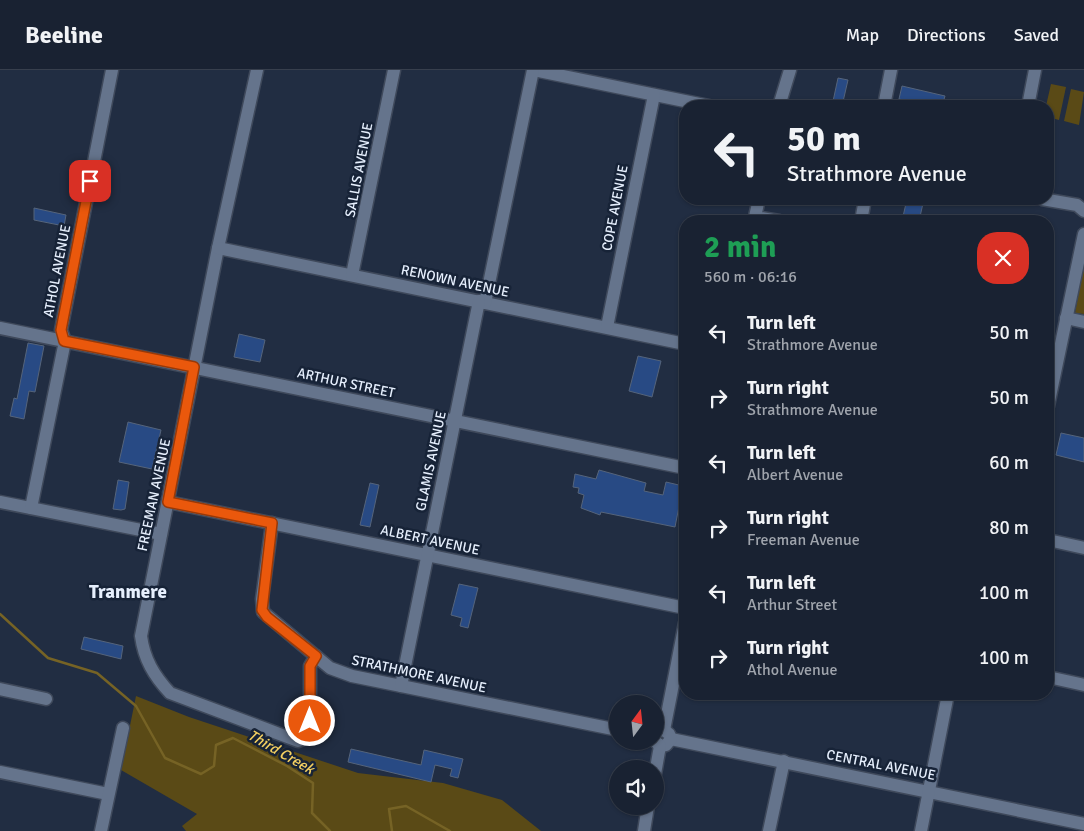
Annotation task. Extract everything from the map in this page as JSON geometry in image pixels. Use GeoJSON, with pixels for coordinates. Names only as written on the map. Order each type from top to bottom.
{"type":"FeatureCollection","features":[{"type":"Feature","properties":{"kind":"street","name":"ATHOL AVENUE"},"geometry":{"type":"LineString","coordinates":[[31,508],[64,341],[61,330],[112,70]]}},
{"type":"Feature","properties":{"kind":"street","name":"FREEMAN AVENUE"},"geometry":{"type":"LineString","coordinates":[[257,70],[218,248],[141,636],[144,654],[149,665],[158,681],[170,693],[298,742],[308,737],[310,730],[310,666],[316,656]]}},
{"type":"Feature","properties":{"kind":"street","name":"SALLIS AVENUE"},"geometry":{"type":"LineString","coordinates":[[352,275],[394,70]]}},
{"type":"Feature","properties":{"kind":"street"},"geometry":{"type":"LineString","coordinates":[[534,70],[679,100]]}},
{"type":"Feature","properties":{"kind":"street","name":"GLAMIS AVENUE"},"geometry":{"type":"LineString","coordinates":[[401,686],[455,421],[534,70]]}},
{"type":"Feature","properties":{"kind":"street"},"geometry":{"type":"LineString","coordinates":[[781,100],[790,70]]}},
{"type":"Feature","properties":{"kind":"street"},"geometry":{"type":"LineString","coordinates":[[885,100],[891,70]]}},
{"type":"Feature","properties":{"kind":"street"},"geometry":{"type":"LineString","coordinates":[[1029,100],[1035,70]]}},
{"type":"Feature","properties":{"kind":"street","name":"COPE AVENUE"},"geometry":{"type":"LineString","coordinates":[[607,327],[654,95]]}},
{"type":"Feature","properties":{"kind":"street"},"geometry":{"type":"LineString","coordinates":[[1054,201],[1077,205],[1084,211]]}},
{"type":"Feature","properties":{"kind":"street"},"geometry":{"type":"LineString","coordinates":[[1054,377],[1084,234]]}},
{"type":"Feature","properties":{"kind":"street","name":"RENOWN AVENUE"},"geometry":{"type":"LineString","coordinates":[[218,248],[679,343]]}},
{"type":"Feature","properties":{"kind":"street"},"geometry":{"type":"LineString","coordinates":[[1066,318],[1084,322]]}},
{"type":"Feature","properties":{"kind":"street","name":"ARTHUR STREET"},"geometry":{"type":"LineString","coordinates":[[0,328],[679,467]]}},
{"type":"Feature","properties":{"kind":"street"},"geometry":{"type":"LineString","coordinates":[[0,502],[161,534]]}},
{"type":"Feature","properties":{"kind":"street","name":"ALBERT AVENUE"},"geometry":{"type":"LineString","coordinates":[[168,502],[679,607]]}},
{"type":"Feature","properties":{"kind":"street","name":"STRATHMORE AVENUE"},"geometry":{"type":"LineString","coordinates":[[272,523],[262,610],[267,617],[339,673],[609,728]]}},
{"type":"Feature","properties":{"kind":"street"},"geometry":{"type":"LineString","coordinates":[[1054,541],[1084,548]]}},
{"type":"Feature","properties":{"kind":"street"},"geometry":{"type":"LineString","coordinates":[[664,724],[679,652]]}},
{"type":"Feature","properties":{"kind":"street"},"geometry":{"type":"LineString","coordinates":[[1054,678],[1084,685]]}},
{"type":"Feature","properties":{"kind":"street"},"geometry":{"type":"LineString","coordinates":[[0,689],[46,699]]}},
{"type":"Feature","properties":{"kind":"street"},"geometry":{"type":"LineString","coordinates":[[921,831],[947,700]]}},
{"type":"Feature","properties":{"kind":"street"},"geometry":{"type":"LineString","coordinates":[[101,831],[122,728]]}},
{"type":"Feature","properties":{"kind":"street","name":"CENTRAL AVENUE"},"geometry":{"type":"LineString","coordinates":[[664,739],[929,790],[1084,824]]}},
{"type":"Feature","properties":{"kind":"street"},"geometry":{"type":"LineString","coordinates":[[769,831],[784,761]]}},
{"type":"Feature","properties":{"kind":"street"},"geometry":{"type":"LineString","coordinates":[[0,772],[108,794]]}},
{"type":"Feature","properties":{"kind":"street"},"geometry":{"type":"LineString","coordinates":[[644,831],[647,815]]}},
{"type":"Feature","properties":{"kind":"shaded area"},"geometry":{"type":"Polygon","coordinates":[[[1051,84],[1066,87],[1059,120],[1054,119],[1054,100],[1047,100],[1051,84]]]}},
{"type":"Feature","properties":{"kind":"shaded area"},"geometry":{"type":"Polygon","coordinates":[[[1071,89],[1084,92],[1079,125],[1064,121],[1071,89]]]}},
{"type":"Feature","properties":{"kind":"shaded area"},"geometry":{"type":"Polygon","coordinates":[[[1084,263],[1084,314],[1075,313],[1084,263]]]}},
{"type":"Feature","properties":{"kind":"shaded area"},"geometry":{"type":"Polygon","coordinates":[[[136,696],[189,717],[358,773],[443,783],[502,800],[541,831],[186,831],[182,826],[197,814],[121,770],[136,696]]]}},
{"type":"Feature","properties":{"kind":"building"},"geometry":{"type":"Polygon","coordinates":[[[838,78],[848,80],[843,100],[833,100],[838,78]]]}},
{"type":"Feature","properties":{"kind":"building"},"geometry":{"type":"Polygon","coordinates":[[[902,86],[945,96],[944,100],[899,99],[902,86]]]}},
{"type":"Feature","properties":{"kind":"building"},"geometry":{"type":"Polygon","coordinates":[[[906,205],[923,205],[920,215],[903,215],[906,205]]]}},
{"type":"Feature","properties":{"kind":"building"},"geometry":{"type":"Polygon","coordinates":[[[34,208],[66,215],[64,226],[34,220],[34,208]]]}},
{"type":"Feature","properties":{"kind":"building"},"geometry":{"type":"Polygon","coordinates":[[[239,334],[265,340],[260,362],[234,357],[239,334]]]}},
{"type":"Feature","properties":{"kind":"building"},"geometry":{"type":"Polygon","coordinates":[[[28,343],[44,346],[35,392],[29,391],[24,419],[10,416],[14,398],[17,399],[28,343]]]}},
{"type":"Feature","properties":{"kind":"building"},"geometry":{"type":"Polygon","coordinates":[[[638,356],[661,361],[652,397],[629,391],[638,356]]]}},
{"type":"Feature","properties":{"kind":"building"},"geometry":{"type":"Polygon","coordinates":[[[128,422],[161,430],[152,469],[119,462],[128,422]]]}},
{"type":"Feature","properties":{"kind":"building"},"geometry":{"type":"Polygon","coordinates":[[[1061,433],[1084,438],[1084,462],[1056,455],[1061,433]]]}},
{"type":"Feature","properties":{"kind":"building"},"geometry":{"type":"Polygon","coordinates":[[[599,470],[646,483],[644,491],[663,495],[666,482],[679,485],[679,506],[675,527],[601,512],[600,515],[581,508],[584,495],[578,493],[579,488],[573,487],[575,474],[596,479],[599,470]]]}},
{"type":"Feature","properties":{"kind":"building"},"geometry":{"type":"Polygon","coordinates":[[[118,480],[129,482],[125,509],[121,510],[113,509],[118,480]]]}},
{"type":"Feature","properties":{"kind":"building"},"geometry":{"type":"Polygon","coordinates":[[[370,483],[379,485],[370,527],[360,525],[370,483]]]}},
{"type":"Feature","properties":{"kind":"building"},"geometry":{"type":"Polygon","coordinates":[[[459,584],[478,588],[468,628],[460,626],[462,618],[451,615],[459,584]]]}},
{"type":"Feature","properties":{"kind":"building"},"geometry":{"type":"Polygon","coordinates":[[[84,637],[123,646],[121,659],[81,649],[84,637]]]}},
{"type":"Feature","properties":{"kind":"building"},"geometry":{"type":"Polygon","coordinates":[[[351,749],[421,765],[424,750],[463,759],[458,778],[450,776],[452,769],[435,765],[431,782],[348,762],[351,749]]]}},
{"type":"Feature","properties":{"kind":"waterway","name":"Third Creek"},"geometry":{"type":"LineString","coordinates":[[0,614],[48,658],[97,673],[136,706],[165,758],[201,774],[214,766],[216,745],[233,738],[287,766],[313,783],[312,813],[330,831]]}},
{"type":"Feature","properties":{"kind":"waterway","name":"Third Creek"},"geometry":{"type":"LineString","coordinates":[[392,831],[389,809],[406,806],[450,831]]}},
{"type":"Feature","properties":{"kind":"district","name":"Tranmere"},"geometry":{"type":"Point","coordinates":[128,592]}},
{"type":"Feature","properties":{"kind":"route"},"geometry":{"type":"LineString","coordinates":[[90,181],[61,330],[64,341],[194,367],[168,502],[272,523],[262,610],[267,617],[316,656],[310,666],[310,721]]}}]}
